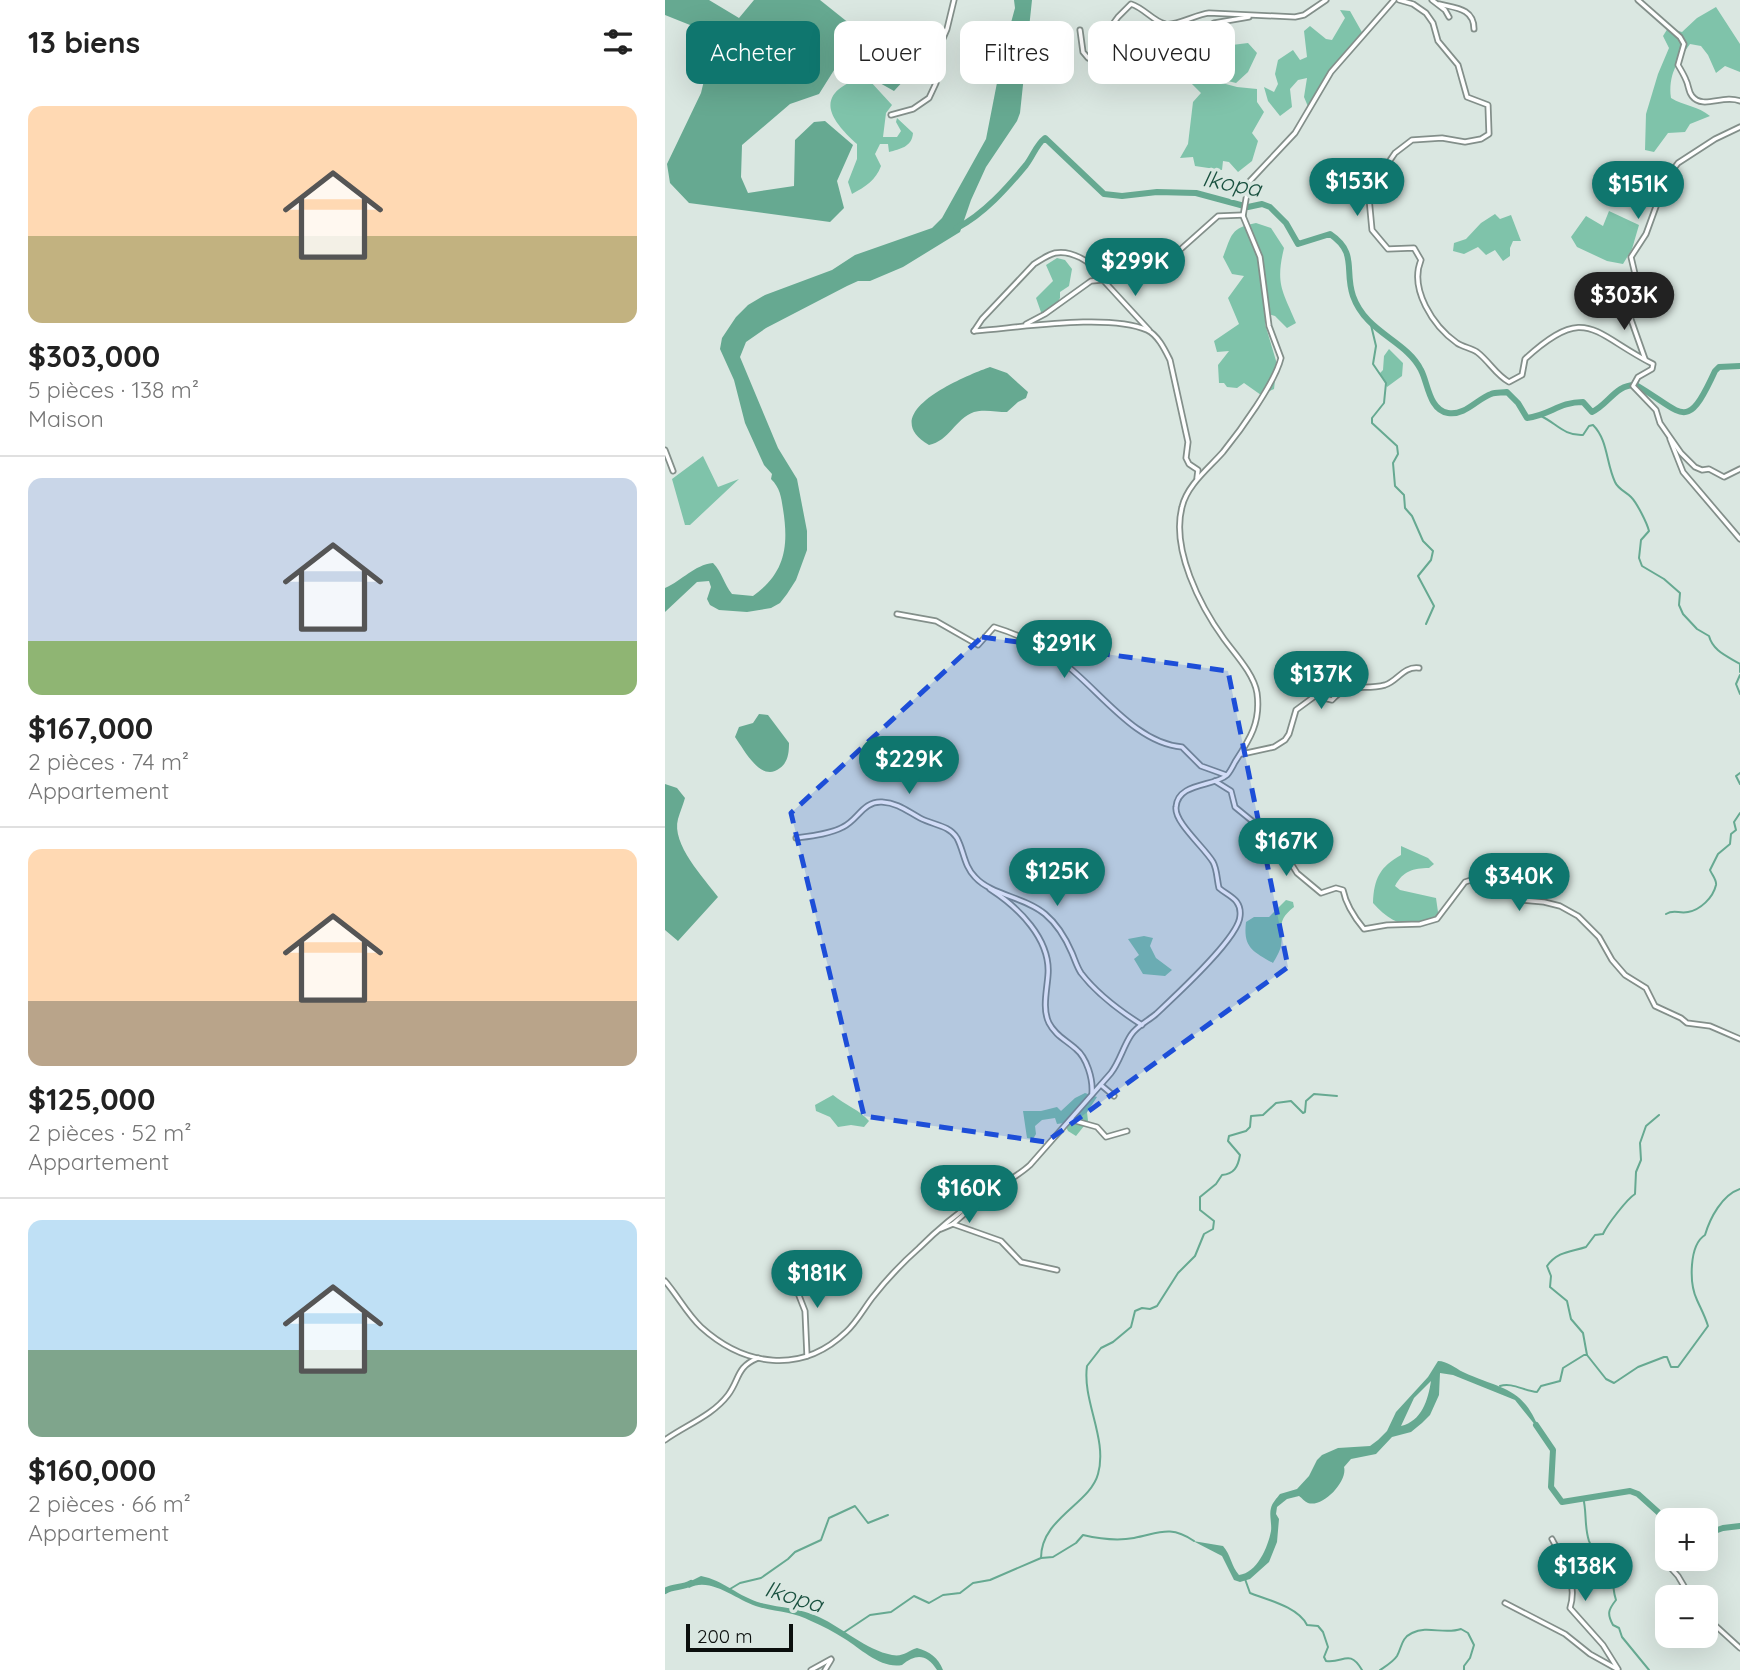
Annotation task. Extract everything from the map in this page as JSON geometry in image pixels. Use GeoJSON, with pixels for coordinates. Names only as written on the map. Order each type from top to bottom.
{"type":"FeatureCollection","features":[{"type":"Feature","properties":{"kind":"street"},"geometry":{"type":"LineString","coordinates":[[891,115],[913,109],[929,98],[936,83],[937,50],[947,29],[954,0]]}},
{"type":"Feature","properties":{"kind":"street"},"geometry":{"type":"LineString","coordinates":[[1080,30],[1083,52],[1088,58],[1131,4],[1164,24],[1198,14],[1295,18],[1326,0]]}},
{"type":"Feature","properties":{"kind":"street"},"geometry":{"type":"LineString","coordinates":[[665,1281],[690,1315],[706,1331],[724,1343],[758,1358],[779,1362],[807,1356],[843,1335],[887,1281],[936,1232],[983,1196],[1021,1173],[1101,1085],[1120,1061],[1131,1035],[1175,996],[1234,932],[1241,915],[1237,902],[1232,894],[1219,888],[1215,865],[1178,820],[1175,810],[1176,803],[1183,794],[1196,785],[1227,775],[1251,739],[1257,715],[1257,692],[1214,624],[1184,564],[1179,528],[1182,505],[1197,480],[1241,428],[1269,387],[1281,358],[1269,326],[1259,257],[1243,215],[1249,182],[1295,133],[1331,72],[1397,0],[1413,4],[1426,13],[1433,23],[1438,41],[1458,65],[1467,97],[1487,105],[1489,134],[1482,139],[1465,142],[1442,138],[1412,140],[1395,153],[1371,188],[1369,212],[1372,230],[1388,249],[1413,248],[1421,260],[1416,271],[1416,285],[1423,296],[1428,313],[1457,343],[1477,353],[1509,382],[1522,375],[1525,359],[1536,349],[1569,328],[1580,326],[1595,329],[1654,366],[1638,377],[1633,386],[1656,410],[1660,423],[1681,453],[1695,467],[1709,469],[1724,477],[1740,469]]}},
{"type":"Feature","properties":{"kind":"street"},"geometry":{"type":"LineString","coordinates":[[1432,0],[1468,12],[1474,21],[1474,29]]}},
{"type":"Feature","properties":{"kind":"street"},"geometry":{"type":"LineString","coordinates":[[1638,0],[1659,16],[1684,44],[1678,65],[1693,99],[1707,103],[1731,97],[1740,101]]}},
{"type":"Feature","properties":{"kind":"street"},"geometry":{"type":"LineString","coordinates":[[1439,4],[1449,17]]}},
{"type":"Feature","properties":{"kind":"street"},"geometry":{"type":"LineString","coordinates":[[1224,21],[1254,15]]}},
{"type":"Feature","properties":{"kind":"street"},"geometry":{"type":"LineString","coordinates":[[1646,360],[1628,311],[1629,288],[1635,274],[1631,257],[1646,234],[1666,179],[1678,163],[1715,139],[1740,127]]}},
{"type":"Feature","properties":{"kind":"street"},"geometry":{"type":"LineString","coordinates":[[1024,326],[1091,281],[1104,280],[1119,270],[1138,269],[1156,257],[1181,249],[1218,216],[1243,215]]}},
{"type":"Feature","properties":{"kind":"street"},"geometry":{"type":"LineString","coordinates":[[1150,331],[1116,323],[1024,326],[974,331],[991,309],[1044,257],[1058,252],[1090,262],[1096,269],[1097,276],[1104,280],[1150,331],[1170,360],[1188,442],[1186,458],[1189,464],[1198,470],[1197,480]]}},
{"type":"Feature","properties":{"kind":"street"},"geometry":{"type":"LineString","coordinates":[[1669,436],[1683,472],[1740,539]]}},
{"type":"Feature","properties":{"kind":"street"},"geometry":{"type":"LineString","coordinates":[[665,450],[673,471]]}},
{"type":"Feature","properties":{"kind":"street"},"geometry":{"type":"LineString","coordinates":[[897,614],[936,621],[978,645],[994,628],[1011,632],[1061,660],[1140,731],[1169,746],[1182,747],[1201,766],[1227,775]]}},
{"type":"Feature","properties":{"kind":"street"},"geometry":{"type":"LineString","coordinates":[[1240,755],[1274,747],[1285,740],[1296,710],[1315,696],[1332,700],[1339,692],[1348,688],[1382,686],[1409,668],[1419,668]]}},
{"type":"Feature","properties":{"kind":"street"},"geometry":{"type":"LineString","coordinates":[[1215,781],[1231,791],[1235,807],[1282,849],[1297,873],[1321,893],[1336,888],[1343,890],[1347,907],[1355,913],[1364,929],[1420,924],[1437,919],[1465,882],[1485,880],[1520,900],[1560,906],[1578,916],[1599,937],[1612,960],[1625,975],[1646,988],[1655,1006],[1687,1023],[1710,1026],[1740,1039]]}},
{"type":"Feature","properties":{"kind":"street"},"geometry":{"type":"LineString","coordinates":[[796,838],[842,828],[873,802],[901,806],[953,832],[966,865],[975,877],[1010,905],[1042,943],[1048,959],[1045,1008],[1047,1020],[1054,1031],[1079,1051],[1093,1080],[1092,1095]]}},
{"type":"Feature","properties":{"kind":"street"},"geometry":{"type":"LineString","coordinates":[[986,886],[1027,902],[1051,919],[1066,940],[1079,971],[1112,1003],[1142,1025]]}},
{"type":"Feature","properties":{"kind":"street"},"geometry":{"type":"LineString","coordinates":[[1101,1085],[1114,1096]]}},
{"type":"Feature","properties":{"kind":"street"},"geometry":{"type":"LineString","coordinates":[[1072,1120],[1097,1127],[1106,1137],[1126,1132]]}},
{"type":"Feature","properties":{"kind":"street"},"geometry":{"type":"LineString","coordinates":[[936,1232],[953,1224],[983,1196]]}},
{"type":"Feature","properties":{"kind":"street"},"geometry":{"type":"LineString","coordinates":[[953,1224],[1001,1241],[1021,1262],[1057,1270]]}},
{"type":"Feature","properties":{"kind":"street"},"geometry":{"type":"LineString","coordinates":[[791,1263],[789,1270],[805,1311],[807,1356]]}},
{"type":"Feature","properties":{"kind":"street"},"geometry":{"type":"LineString","coordinates":[[665,1440],[681,1428],[695,1423],[717,1405],[727,1396],[743,1366],[758,1358]]}},
{"type":"Feature","properties":{"kind":"street"},"geometry":{"type":"LineString","coordinates":[[1552,1539],[1573,1581],[1574,1596],[1570,1608],[1603,1645],[1618,1669]]}},
{"type":"Feature","properties":{"kind":"street"},"geometry":{"type":"LineString","coordinates":[[1505,1603],[1565,1634],[1590,1654],[1618,1669]]}},
{"type":"Feature","properties":{"kind":"street"},"geometry":{"type":"LineString","coordinates":[[1718,1628],[1740,1648]]}},
{"type":"Feature","properties":{"kind":"street"},"geometry":{"type":"LineString","coordinates":[[811,1670],[831,1659],[825,1670]]}},
{"type":"Feature","properties":{"kind":"highlighted area"},"geometry":{"type":"Polygon","coordinates":[[[982,637],[1228,671],[1288,967],[1046,1142],[864,1116],[791,813],[982,637]]]}},
{"type":"Feature","properties":{"kind":"shaded area"},"geometry":{"type":"Polygon","coordinates":[[[665,0],[709,0],[739,18],[754,0],[820,0],[846,21],[834,21],[834,70],[819,94],[790,104],[742,145],[741,177],[748,193],[794,186],[795,140],[814,122],[825,121],[853,145],[837,181],[844,208],[830,222],[689,203],[670,183],[667,164],[703,84],[820,84],[820,21],[686,21],[686,23],[665,15],[665,0]]]}},
{"type":"Feature","properties":{"kind":"shaded area"},"geometry":{"type":"Polygon","coordinates":[[[1014,0],[1032,0],[1030,21],[1011,21],[1014,0]]]}},
{"type":"Feature","properties":{"kind":"shaded area"},"geometry":{"type":"Polygon","coordinates":[[[1716,7],[1740,44],[1740,72],[1725,66],[1716,73],[1701,46],[1690,44],[1675,69],[1671,82],[1671,98],[1710,116],[1690,124],[1685,132],[1668,133],[1654,152],[1645,150],[1646,114],[1669,48],[1663,36],[1668,28],[1682,32],[1697,18],[1716,7]]]}},
{"type":"Feature","properties":{"kind":"shaded area"},"geometry":{"type":"Polygon","coordinates":[[[1340,10],[1350,11],[1363,34],[1334,66],[1309,109],[1304,97],[1307,78],[1298,80],[1290,89],[1292,107],[1280,116],[1268,101],[1264,87],[1274,92],[1278,84],[1275,74],[1278,60],[1293,50],[1300,60],[1307,57],[1304,31],[1310,26],[1326,39],[1332,40],[1345,18],[1340,10]]]}},
{"type":"Feature","properties":{"kind":"shaded area"},"geometry":{"type":"Polygon","coordinates":[[[1248,43],[1257,53],[1248,72],[1236,83],[1235,45],[1248,43]]]}},
{"type":"Feature","properties":{"kind":"shaded area"},"geometry":{"type":"Polygon","coordinates":[[[848,84],[873,84],[892,105],[886,113],[883,137],[897,137],[901,131],[896,122],[897,118],[913,133],[908,144],[897,150],[889,152],[888,144],[880,144],[875,154],[881,166],[879,171],[869,183],[852,194],[848,182],[857,159],[857,144],[841,128],[831,111],[834,95],[848,84]]]}},
{"type":"Feature","properties":{"kind":"shaded area"},"geometry":{"type":"Polygon","coordinates":[[[882,84],[900,84],[894,91],[882,84]]]}},
{"type":"Feature","properties":{"kind":"shaded area"},"geometry":{"type":"Polygon","coordinates":[[[997,84],[1023,84],[1017,121],[986,167],[960,232],[903,267],[870,281],[858,281],[847,286],[766,328],[746,342],[740,357],[778,448],[797,479],[807,531],[807,550],[796,580],[787,594],[780,603],[771,608],[747,612],[719,610],[710,605],[707,599],[711,587],[709,581],[697,582],[665,612],[665,588],[706,564],[713,563],[732,594],[753,596],[772,578],[785,547],[785,523],[780,492],[771,479],[772,474],[764,465],[745,423],[734,380],[720,349],[722,338],[736,317],[748,305],[765,295],[832,270],[855,255],[932,228],[942,218],[986,139],[997,84]]]}},
{"type":"Feature","properties":{"kind":"shaded area"},"geometry":{"type":"Polygon","coordinates":[[[1192,84],[1226,84],[1257,89],[1257,102],[1264,112],[1252,133],[1258,141],[1252,161],[1238,172],[1229,162],[1223,161],[1222,170],[1195,166],[1193,157],[1180,158],[1188,144],[1193,102],[1201,93],[1192,84]]]}},
{"type":"Feature","properties":{"kind":"shaded area"},"geometry":{"type":"Polygon","coordinates":[[[1609,211],[1639,225],[1632,249],[1623,264],[1607,261],[1577,247],[1571,237],[1586,216],[1603,226],[1609,211]]]}},
{"type":"Feature","properties":{"kind":"shaded area"},"geometry":{"type":"Polygon","coordinates":[[[1495,214],[1500,219],[1511,215],[1521,241],[1513,241],[1510,256],[1503,261],[1495,250],[1486,255],[1478,247],[1464,254],[1453,251],[1454,243],[1466,239],[1481,223],[1495,214]]]}},
{"type":"Feature","properties":{"kind":"shaded area"},"geometry":{"type":"Polygon","coordinates":[[[1256,223],[1271,228],[1284,248],[1280,280],[1296,323],[1287,328],[1275,316],[1265,313],[1265,324],[1277,364],[1274,389],[1261,395],[1244,383],[1237,388],[1219,383],[1218,365],[1229,351],[1217,352],[1214,341],[1239,324],[1228,298],[1244,276],[1232,274],[1223,257],[1233,234],[1241,227],[1256,223]]]}},
{"type":"Feature","properties":{"kind":"shaded area"},"geometry":{"type":"Polygon","coordinates":[[[1057,258],[1065,260],[1072,269],[1069,286],[1060,292],[1060,298],[1050,314],[1042,315],[1036,298],[1053,281],[1046,265],[1057,258]]]}},
{"type":"Feature","properties":{"kind":"shaded area"},"geometry":{"type":"Polygon","coordinates":[[[1389,349],[1403,363],[1402,376],[1387,387],[1380,373],[1383,370],[1384,356],[1389,349]]]}},
{"type":"Feature","properties":{"kind":"shaded area"},"geometry":{"type":"Polygon","coordinates":[[[990,367],[1007,373],[1028,392],[1026,398],[1007,412],[986,411],[967,415],[936,443],[929,445],[915,433],[912,421],[929,397],[962,378],[990,367]]]}},
{"type":"Feature","properties":{"kind":"shaded area"},"geometry":{"type":"Polygon","coordinates":[[[703,456],[718,487],[739,479],[690,525],[685,525],[672,479],[703,456]]]}},
{"type":"Feature","properties":{"kind":"shaded area"},"geometry":{"type":"Polygon","coordinates":[[[759,714],[768,715],[789,743],[785,763],[773,772],[754,763],[735,737],[739,727],[753,723],[759,714]]]}},
{"type":"Feature","properties":{"kind":"shaded area"},"geometry":{"type":"Polygon","coordinates":[[[665,784],[677,788],[685,798],[678,819],[679,839],[690,860],[718,897],[678,941],[665,930],[665,784]]]}},
{"type":"Feature","properties":{"kind":"shaded area"},"geometry":{"type":"Polygon","coordinates":[[[1401,846],[1428,858],[1434,864],[1429,868],[1409,871],[1395,886],[1400,890],[1436,898],[1439,919],[1420,925],[1403,924],[1395,921],[1373,903],[1379,874],[1401,855],[1401,846]]]}},
{"type":"Feature","properties":{"kind":"shaded area"},"geometry":{"type":"Polygon","coordinates":[[[1286,900],[1293,902],[1294,907],[1282,921],[1281,946],[1273,963],[1259,955],[1248,943],[1246,922],[1254,917],[1269,917],[1286,900]]]}},
{"type":"Feature","properties":{"kind":"shaded area"},"geometry":{"type":"Polygon","coordinates":[[[1144,936],[1153,938],[1150,946],[1156,958],[1172,970],[1165,976],[1143,974],[1134,959],[1139,955],[1128,939],[1144,936]]]}},
{"type":"Feature","properties":{"kind":"shaded area"},"geometry":{"type":"Polygon","coordinates":[[[1085,1093],[1097,1097],[1087,1112],[1088,1121],[1076,1136],[1068,1131],[1064,1123],[1057,1124],[1055,1118],[1042,1120],[1035,1126],[1036,1134],[1033,1139],[1027,1138],[1023,1111],[1041,1111],[1057,1107],[1061,1111],[1085,1093]]]}},
{"type":"Feature","properties":{"kind":"shaded area"},"geometry":{"type":"Polygon","coordinates":[[[833,1095],[869,1121],[864,1127],[838,1127],[830,1117],[816,1111],[815,1105],[833,1095]]]}},
{"type":"Feature","properties":{"kind":"shaded area"},"geometry":{"type":"Polygon","coordinates":[[[1438,1361],[1441,1361],[1510,1391],[1526,1405],[1540,1431],[1515,1400],[1453,1375],[1440,1373],[1439,1395],[1430,1415],[1422,1423],[1411,1432],[1392,1437],[1376,1454],[1351,1459],[1344,1467],[1338,1486],[1321,1501],[1308,1503],[1299,1496],[1287,1499],[1277,1507],[1277,1542],[1269,1562],[1250,1579],[1240,1582],[1234,1580],[1222,1556],[1193,1541],[1223,1546],[1239,1575],[1251,1570],[1261,1558],[1267,1544],[1271,1531],[1271,1508],[1280,1494],[1297,1489],[1322,1455],[1338,1448],[1370,1446],[1378,1440],[1387,1431],[1396,1412],[1428,1377],[1438,1361]],[[1431,1381],[1414,1398],[1401,1426],[1414,1420],[1423,1409],[1431,1381]]]}},
{"type":"Feature","properties":{"kind":"shaded area"},"geometry":{"type":"Polygon","coordinates":[[[701,1576],[717,1581],[753,1600],[819,1617],[882,1652],[900,1655],[917,1648],[930,1653],[943,1670],[937,1670],[921,1657],[912,1658],[902,1665],[886,1664],[805,1618],[751,1604],[716,1587],[698,1585],[689,1588],[685,1584],[701,1576]]]}},
{"type":"Feature","properties":{"kind":"waterway","name":"Ikopa"},"geometry":{"type":"LineString","coordinates":[[957,228],[986,208],[1003,191],[1045,138],[1104,194],[1122,196],[1157,192],[1196,193],[1248,207],[1262,204],[1270,207],[1286,223],[1298,244],[1330,234],[1339,241],[1347,255],[1351,287],[1359,309],[1376,328],[1414,360],[1421,370],[1433,402],[1448,413],[1465,410],[1491,394],[1507,392],[1527,418],[1561,406],[1583,402],[1592,412],[1618,391],[1636,385],[1683,412],[1697,404],[1719,367],[1740,366]]}},
{"type":"Feature","properties":{"kind":"waterway"},"geometry":{"type":"LineString","coordinates":[[1371,325],[1376,346],[1373,364],[1386,383],[1384,403],[1372,418],[1372,423],[1397,446],[1398,454],[1393,463],[1395,486],[1404,495],[1405,508],[1412,516],[1423,541],[1433,551],[1431,560],[1418,576],[1434,606],[1426,624]]}},
{"type":"Feature","properties":{"kind":"waterway"},"geometry":{"type":"LineString","coordinates":[[1541,416],[1576,435],[1583,435],[1589,426],[1593,425],[1598,431],[1615,482],[1633,500],[1648,527],[1649,531],[1641,540],[1639,558],[1642,566],[1664,579],[1680,593],[1679,605],[1683,614],[1697,629],[1709,636],[1717,649],[1740,664],[1740,672]]}},
{"type":"Feature","properties":{"kind":"waterway"},"geometry":{"type":"LineString","coordinates":[[1740,675],[1736,684],[1740,694]]}},
{"type":"Feature","properties":{"kind":"waterway"},"geometry":{"type":"LineString","coordinates":[[1740,773],[1736,776],[1740,784]]}},
{"type":"Feature","properties":{"kind":"waterway"},"geometry":{"type":"LineString","coordinates":[[1666,914],[1693,911],[1709,899],[1716,883],[1710,870],[1718,854],[1730,844],[1731,834],[1736,830],[1734,822],[1740,813]]}},
{"type":"Feature","properties":{"kind":"waterway"},"geometry":{"type":"LineString","coordinates":[[1041,1558],[1043,1544],[1049,1532],[1086,1494],[1098,1474],[1100,1447],[1088,1393],[1087,1366],[1101,1348],[1131,1327],[1135,1311],[1157,1306],[1178,1273],[1195,1256],[1204,1234],[1213,1229],[1214,1221],[1200,1210],[1200,1197],[1216,1184],[1222,1175],[1230,1173],[1237,1166],[1240,1155],[1228,1141],[1229,1136],[1246,1131],[1250,1127],[1251,1116],[1263,1115],[1276,1103],[1291,1101],[1303,1113],[1306,1101],[1314,1094],[1337,1096]]}},
{"type":"Feature","properties":{"kind":"waterway"},"geometry":{"type":"LineString","coordinates":[[1587,1355],[1583,1333],[1571,1319],[1567,1301],[1550,1287],[1551,1276],[1547,1266],[1560,1255],[1586,1247],[1595,1235],[1603,1234],[1635,1194],[1636,1172],[1641,1160],[1640,1143],[1646,1126],[1659,1115]]}},
{"type":"Feature","properties":{"kind":"waterway"},"geometry":{"type":"LineString","coordinates":[[1500,1386],[1509,1385],[1537,1392],[1541,1386],[1560,1381],[1563,1368],[1584,1355],[1587,1355],[1606,1379],[1614,1383],[1638,1367],[1664,1357],[1667,1357],[1671,1367],[1678,1367],[1708,1326],[1694,1293],[1693,1255],[1718,1208],[1728,1196],[1740,1189]]}},
{"type":"Feature","properties":{"kind":"waterway"},"geometry":{"type":"LineString","coordinates":[[1536,1425],[1553,1450],[1551,1487],[1562,1502],[1630,1491],[1638,1494],[1655,1509]]}},
{"type":"Feature","properties":{"kind":"waterway"},"geometry":{"type":"LineString","coordinates":[[1583,1497],[1589,1541],[1606,1565],[1613,1582],[1616,1600],[1609,1612],[1611,1621],[1649,1670]]}},
{"type":"Feature","properties":{"kind":"waterway"},"geometry":{"type":"LineString","coordinates":[[730,1589],[740,1583],[761,1578],[795,1552],[821,1540],[829,1518],[855,1506],[868,1523],[888,1515]]}},
{"type":"Feature","properties":{"kind":"waterway"},"geometry":{"type":"LineString","coordinates":[[1718,1530],[1740,1526]]}},
{"type":"Feature","properties":{"kind":"waterway"},"geometry":{"type":"LineString","coordinates":[[843,1633],[870,1615],[891,1612],[914,1596],[929,1603],[943,1595],[960,1593],[973,1583],[990,1580],[1041,1558],[1053,1557],[1076,1543],[1083,1535],[1121,1539],[1171,1532],[1194,1541]]}},
{"type":"Feature","properties":{"kind":"waterway"},"geometry":{"type":"LineString","coordinates":[[1245,1579],[1250,1593],[1290,1609],[1307,1625],[1318,1626],[1328,1647],[1324,1657],[1326,1661],[1349,1658],[1362,1670]]}},
{"type":"Feature","properties":{"kind":"waterway","name":"Ikopa"},"geometry":{"type":"LineString","coordinates":[[665,1591],[691,1583]]}},
{"type":"Feature","properties":{"kind":"waterway"},"geometry":{"type":"LineString","coordinates":[[1380,1670],[1395,1658],[1408,1635],[1424,1630],[1461,1629],[1468,1633],[1474,1645],[1464,1670]]}}]}
